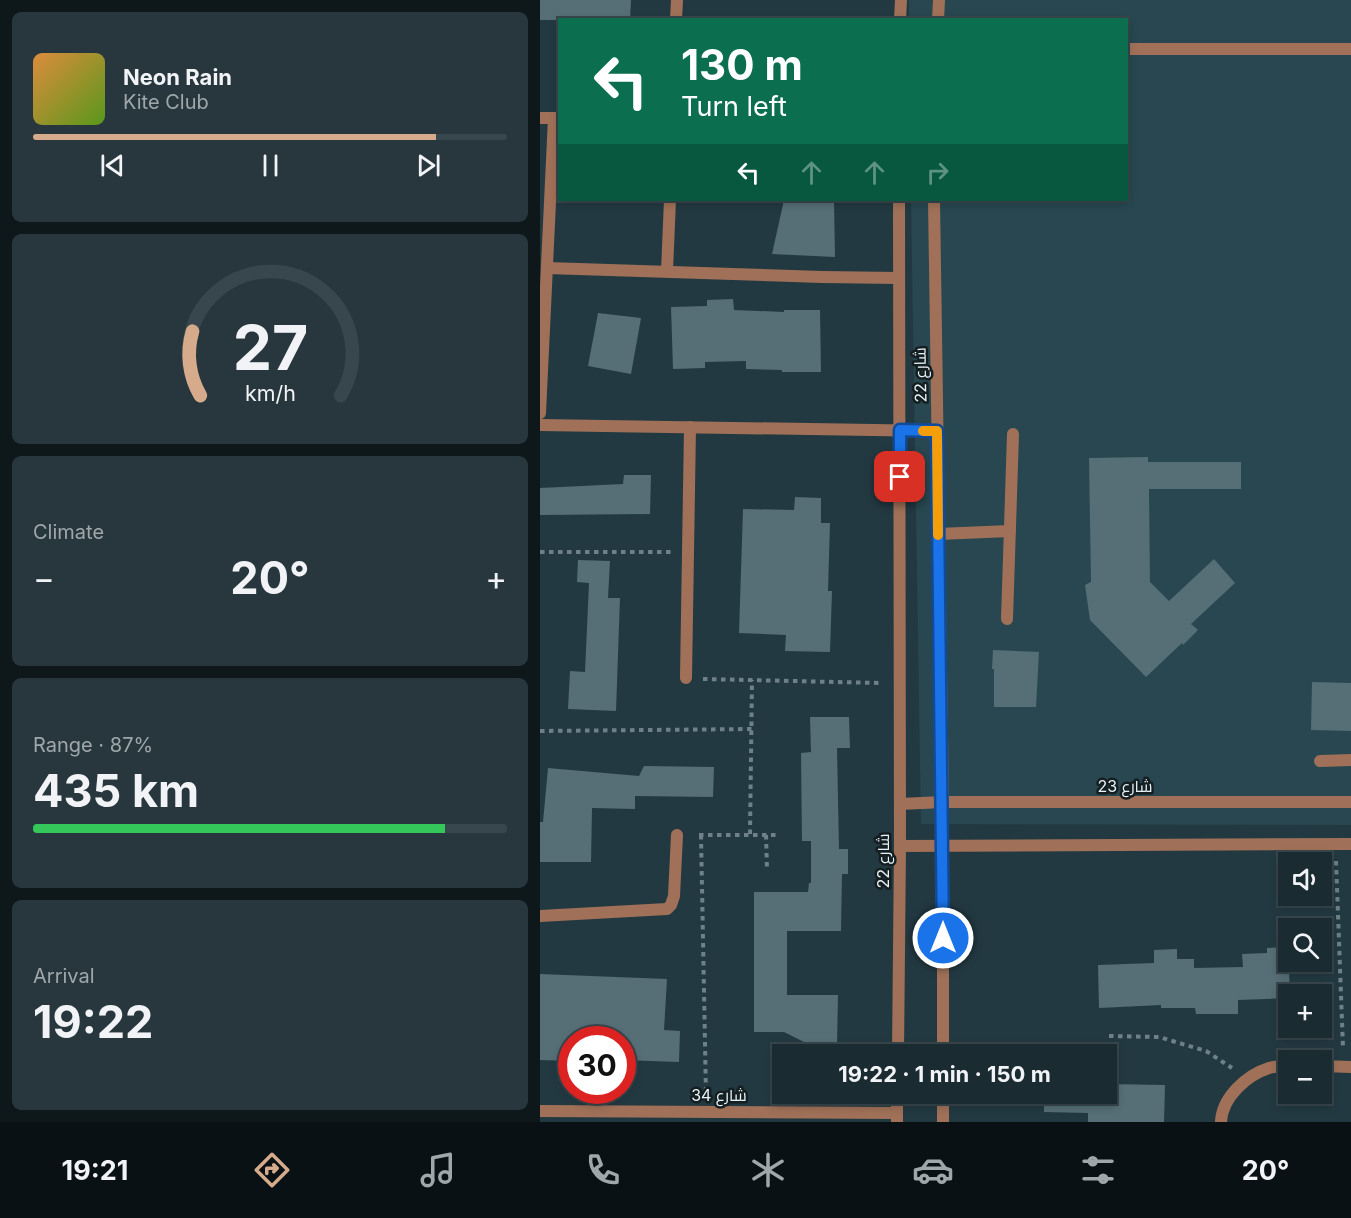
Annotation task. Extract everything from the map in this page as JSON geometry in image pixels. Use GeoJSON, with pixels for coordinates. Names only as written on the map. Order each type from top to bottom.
{"type":"FeatureCollection","features":[{"type":"Feature","properties":{"kind":"street"},"geometry":{"type":"LineString","coordinates":[[676,18],[677,0]]}},
{"type":"Feature","properties":{"kind":"street"},"geometry":{"type":"LineString","coordinates":[[900,18],[901,0]]}},
{"type":"Feature","properties":{"kind":"street"},"geometry":{"type":"LineString","coordinates":[[938,18],[939,0]]}},
{"type":"Feature","properties":{"kind":"street"},"geometry":{"type":"LineString","coordinates":[[1128,49],[1351,49]]}},
{"type":"Feature","properties":{"kind":"street"},"geometry":{"type":"LineString","coordinates":[[540,118],[557,118],[540,413]]}},
{"type":"Feature","properties":{"kind":"street"},"geometry":{"type":"LineString","coordinates":[[667,271],[670,201]]}},
{"type":"Feature","properties":{"kind":"street","name":"شارع 22"},"geometry":{"type":"LineString","coordinates":[[898,1044],[899,201]]}},
{"type":"Feature","properties":{"kind":"street","name":"شارع 22"},"geometry":{"type":"LineString","coordinates":[[934,201],[943,802],[943,1044]]}},
{"type":"Feature","properties":{"kind":"street"},"geometry":{"type":"LineString","coordinates":[[547,268],[822,278],[899,278]]}},
{"type":"Feature","properties":{"kind":"street"},"geometry":{"type":"LineString","coordinates":[[540,424],[937,431]]}},
{"type":"Feature","properties":{"kind":"street"},"geometry":{"type":"LineString","coordinates":[[686,678],[690,427]]}},
{"type":"Feature","properties":{"kind":"street"},"geometry":{"type":"LineString","coordinates":[[1007,619],[1013,434]]}},
{"type":"Feature","properties":{"kind":"street"},"geometry":{"type":"LineString","coordinates":[[938,534],[1010,531]]}},
{"type":"Feature","properties":{"kind":"street"},"geometry":{"type":"LineString","coordinates":[[1320,761],[1351,760]]}},
{"type":"Feature","properties":{"kind":"street","name":"شارع 23"},"geometry":{"type":"LineString","coordinates":[[900,804],[943,802],[1351,802]]}},
{"type":"Feature","properties":{"kind":"street"},"geometry":{"type":"LineString","coordinates":[[540,916],[667,909],[674,896],[677,835]]}},
{"type":"Feature","properties":{"kind":"street"},"geometry":{"type":"LineString","coordinates":[[900,846],[1351,844]]}},
{"type":"Feature","properties":{"kind":"street"},"geometry":{"type":"LineString","coordinates":[[1332,1066],[1347,1067]]}},
{"type":"Feature","properties":{"kind":"street"},"geometry":{"type":"LineString","coordinates":[[1221,1122],[1231,1095],[1247,1078],[1270,1067],[1278,1067]]}},
{"type":"Feature","properties":{"kind":"street"},"geometry":{"type":"LineString","coordinates":[[943,1104],[943,1122]]}},
{"type":"Feature","properties":{"kind":"street","name":"شارع 34"},"geometry":{"type":"LineString","coordinates":[[540,1111],[706,1111],[897,1117]]}},
{"type":"Feature","properties":{"kind":"path"},"geometry":{"type":"LineString","coordinates":[[540,552],[688,552]]}},
{"type":"Feature","properties":{"kind":"path"},"geometry":{"type":"LineString","coordinates":[[686,678],[900,684]]}},
{"type":"Feature","properties":{"kind":"path"},"geometry":{"type":"LineString","coordinates":[[750,834],[752,680]]}},
{"type":"Feature","properties":{"kind":"path"},"geometry":{"type":"LineString","coordinates":[[540,731],[752,729]]}},
{"type":"Feature","properties":{"kind":"path"},"geometry":{"type":"LineString","coordinates":[[677,835],[779,835]]}},
{"type":"Feature","properties":{"kind":"path"},"geometry":{"type":"LineString","coordinates":[[701,835],[706,1111]]}},
{"type":"Feature","properties":{"kind":"path"},"geometry":{"type":"LineString","coordinates":[[766,835],[767,869]]}},
{"type":"Feature","properties":{"kind":"path"},"geometry":{"type":"LineString","coordinates":[[1336,843],[1347,1067]]}},
{"type":"Feature","properties":{"kind":"path"},"geometry":{"type":"LineString","coordinates":[[1109,1036],[1159,1037],[1206,1051],[1247,1078]]}},
{"type":"Feature","properties":{"kind":"shaded area"},"geometry":{"type":"Polygon","coordinates":[[[909,0],[1351,0],[1351,825],[921,824],[911,201],[1128,201],[1128,18],[909,18],[909,0]]]}},
{"type":"Feature","properties":{"kind":"building"},"geometry":{"type":"Polygon","coordinates":[[[540,0],[631,0],[630,18],[540,20],[540,0]]]}},
{"type":"Feature","properties":{"kind":"building"},"geometry":{"type":"Polygon","coordinates":[[[784,201],[834,201],[835,257],[772,254],[784,201]]]}},
{"type":"Feature","properties":{"kind":"building"},"geometry":{"type":"Polygon","coordinates":[[[733,299],[734,310],[784,312],[784,310],[820,310],[821,372],[746,369],[746,361],[705,362],[705,368],[673,369],[671,307],[707,306],[707,300],[733,299]]]}},
{"type":"Feature","properties":{"kind":"building"},"geometry":{"type":"Polygon","coordinates":[[[598,313],[641,318],[631,374],[588,366],[598,313]]]}},
{"type":"Feature","properties":{"kind":"building"},"geometry":{"type":"Polygon","coordinates":[[[1148,457],[1148,462],[1241,462],[1241,489],[1149,489],[1150,582],[1169,601],[1214,559],[1235,583],[1191,624],[1198,630],[1146,677],[1090,620],[1085,585],[1091,582],[1089,458],[1148,457]]]}},
{"type":"Feature","properties":{"kind":"building"},"geometry":{"type":"Polygon","coordinates":[[[624,475],[651,475],[650,514],[540,515],[540,488],[623,484],[624,475]]]}},
{"type":"Feature","properties":{"kind":"building"},"geometry":{"type":"Polygon","coordinates":[[[795,497],[821,498],[821,523],[830,523],[828,591],[832,591],[830,652],[785,651],[786,635],[739,633],[743,509],[794,510],[795,497]]]}},
{"type":"Feature","properties":{"kind":"building"},"geometry":{"type":"Polygon","coordinates":[[[578,560],[610,561],[608,598],[620,598],[616,711],[568,709],[570,671],[585,672],[589,583],[577,582],[578,560]]]}},
{"type":"Feature","properties":{"kind":"building"},"geometry":{"type":"Polygon","coordinates":[[[993,650],[1039,652],[1036,707],[994,707],[993,650]]]}},
{"type":"Feature","properties":{"kind":"building"},"geometry":{"type":"Polygon","coordinates":[[[1312,682],[1351,683],[1351,731],[1311,730],[1312,682]]]}},
{"type":"Feature","properties":{"kind":"building"},"geometry":{"type":"Polygon","coordinates":[[[810,717],[849,717],[850,748],[837,748],[839,849],[848,849],[848,874],[842,874],[841,931],[787,931],[787,995],[838,995],[837,1044],[808,1044],[784,1032],[754,1032],[754,892],[808,892],[809,883],[811,883],[811,841],[802,841],[801,753],[811,752],[810,717]]]}},
{"type":"Feature","properties":{"kind":"building"},"geometry":{"type":"Polygon","coordinates":[[[644,766],[714,767],[713,797],[635,796],[635,809],[592,808],[591,862],[540,862],[540,822],[543,822],[548,768],[639,776],[644,766]]]}},
{"type":"Feature","properties":{"kind":"building"},"geometry":{"type":"Polygon","coordinates":[[[1278,947],[1278,972],[1289,972],[1290,984],[1278,984],[1278,998],[1238,1000],[1238,1014],[1196,1014],[1195,1008],[1161,1008],[1161,1005],[1099,1008],[1098,965],[1154,963],[1154,950],[1177,949],[1177,959],[1194,959],[1194,968],[1243,967],[1242,954],[1267,953],[1267,948],[1278,947]]]}},
{"type":"Feature","properties":{"kind":"building"},"geometry":{"type":"Polygon","coordinates":[[[540,974],[667,979],[664,1030],[680,1031],[679,1062],[636,1060],[636,1026],[558,1026],[558,1061],[540,1060],[540,974]]]}},
{"type":"Feature","properties":{"kind":"building"},"geometry":{"type":"Polygon","coordinates":[[[1117,1084],[1165,1085],[1164,1122],[1088,1122],[1088,1113],[1044,1112],[1044,1104],[1117,1104],[1117,1084]]]}},
{"type":"Feature","properties":{"kind":"slow traffic"},"geometry":{"type":"LineString","coordinates":[[923,431],[937,431],[938,535]]}},
{"type":"Feature","properties":{"kind":"route"},"geometry":{"type":"LineString","coordinates":[[900,477],[900,430],[937,431],[943,938]]}}]}
